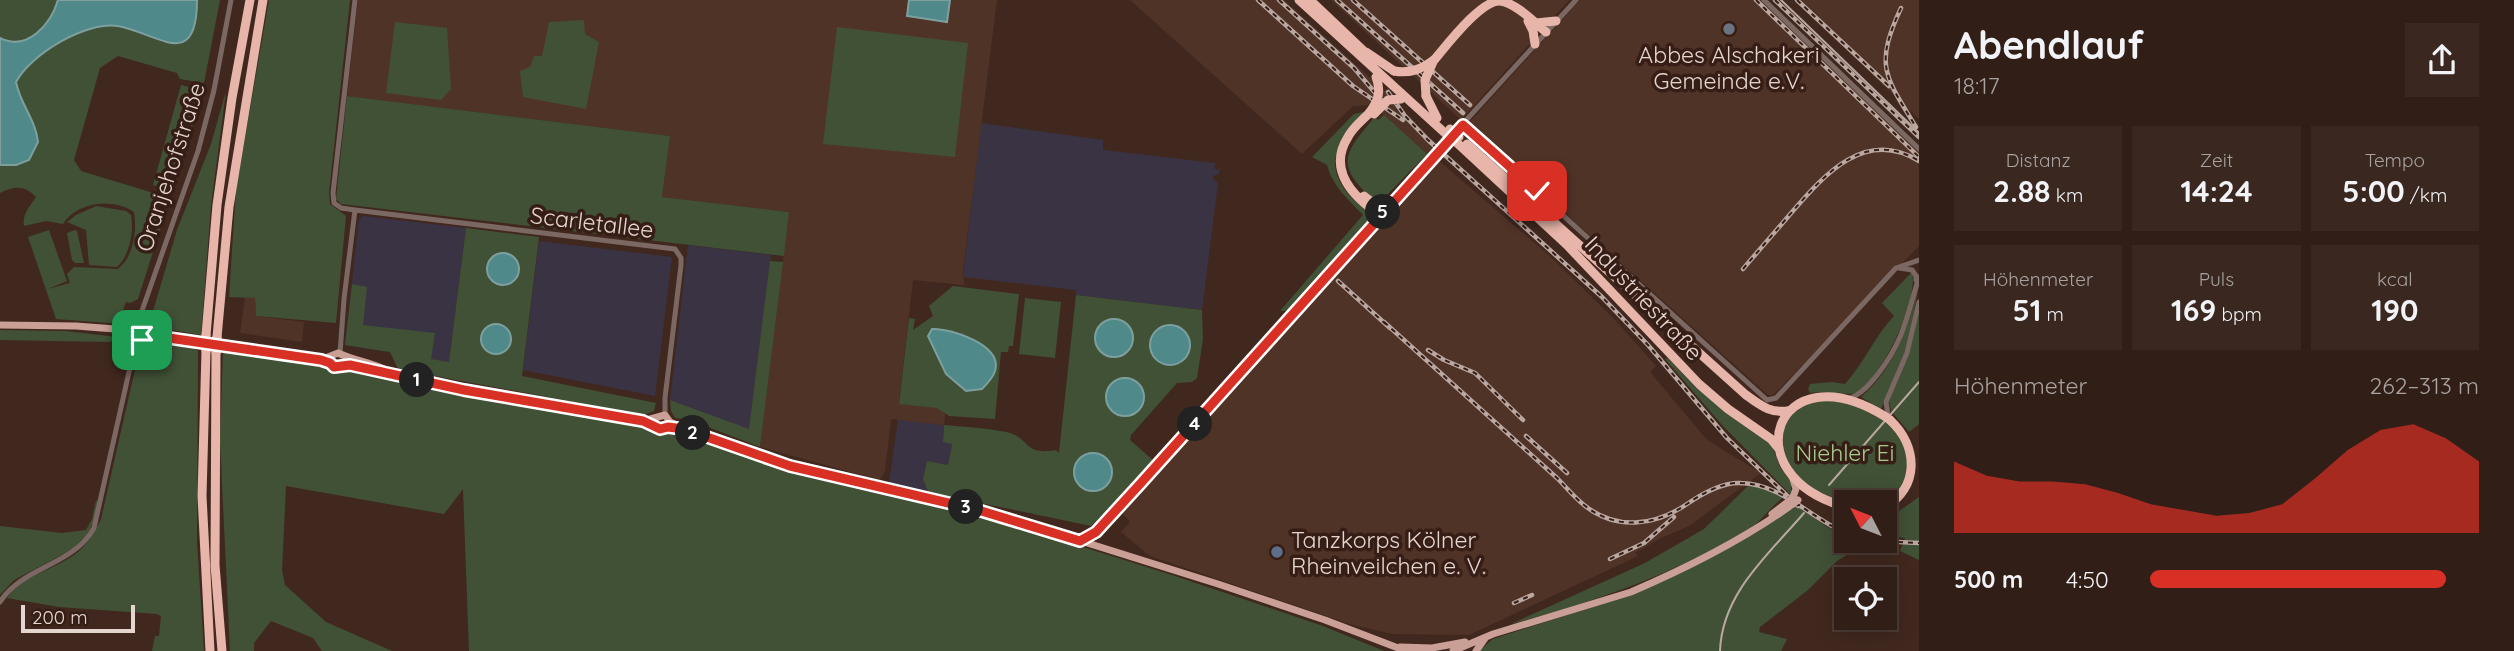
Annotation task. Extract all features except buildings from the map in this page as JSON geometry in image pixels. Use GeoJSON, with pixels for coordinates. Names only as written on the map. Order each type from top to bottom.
{"type":"FeatureCollection","features":[{"type":"Feature","properties":{"kind":"highway"},"geometry":{"type":"LineString","coordinates":[[210,651],[202,496],[217,205],[232,98],[250,0]]}},
{"type":"Feature","properties":{"kind":"highway"},"geometry":{"type":"LineString","coordinates":[[212,336],[229,207],[263,0]]}},
{"type":"Feature","properties":{"kind":"highway","name":"Industriestraße"},"geometry":{"type":"LineString","coordinates":[[1299,0],[1753,400],[1774,412],[1791,410]]}},
{"type":"Feature","properties":{"kind":"highway","name":"Industriestraße"},"geometry":{"type":"LineString","coordinates":[[1310,0],[1434,119]]}},
{"type":"Feature","properties":{"kind":"highway"},"geometry":{"type":"LineString","coordinates":[[1434,119],[1426,96],[1426,74],[1435,60],[1487,3],[1497,0],[1505,2],[1545,34]]}},
{"type":"Feature","properties":{"kind":"highway"},"geometry":{"type":"LineString","coordinates":[[1530,21],[1556,21]]}},
{"type":"Feature","properties":{"kind":"highway"},"geometry":{"type":"LineString","coordinates":[[1530,21],[1535,44]]}},
{"type":"Feature","properties":{"kind":"highway"},"geometry":{"type":"LineString","coordinates":[[1335,33],[1376,77],[1379,93],[1376,104],[1353,137],[1345,158],[1350,180],[1380,215]]}},
{"type":"Feature","properties":{"kind":"highway"},"geometry":{"type":"LineString","coordinates":[[1362,49],[1394,71],[1418,70],[1435,60]]}},
{"type":"Feature","properties":{"kind":"highway"},"geometry":{"type":"LineString","coordinates":[[1380,215],[1351,191],[1341,172],[1340,158],[1349,134],[1388,100],[1401,99],[1434,119]]}},
{"type":"Feature","properties":{"kind":"highway","name":"Industriestraße"},"geometry":{"type":"LineString","coordinates":[[1457,139],[1567,245],[1699,384],[1728,410],[1770,439],[1779,451]]}},
{"type":"Feature","properties":{"kind":"highway"},"geometry":{"type":"LineString","coordinates":[[1371,202],[1379,204],[1394,200]]}},
{"type":"Feature","properties":{"kind":"highway"},"geometry":{"type":"LineString","coordinates":[[1634,314],[1647,325],[1653,326],[1655,319],[1647,305]]}},
{"type":"Feature","properties":{"kind":"highway"},"geometry":{"type":"LineString","coordinates":[[211,352],[215,565],[222,651]]}},
{"type":"Feature","properties":{"kind":"highway"},"geometry":{"type":"LineString","coordinates":[[1834,503],[1816,495],[1792,476],[1784,466],[1779,451],[1780,430],[1791,410],[1809,398],[1829,395],[1864,404],[1888,417],[1905,435],[1916,457],[1913,473],[1899,498]]}},
{"type":"Feature","properties":{"kind":"highway"},"geometry":{"type":"LineString","coordinates":[[1899,498],[1915,489]]}},
{"type":"Feature","properties":{"kind":"main road"},"geometry":{"type":"LineString","coordinates":[[0,325],[76,326],[321,360],[337,358],[398,376],[643,421],[662,420],[801,469],[978,510],[1102,547],[1297,610],[1384,643],[1393,649],[1406,651]]}},
{"type":"Feature","properties":{"kind":"main road"},"geometry":{"type":"LineString","coordinates":[[1792,476],[1796,489],[1793,500]]}},
{"type":"Feature","properties":{"kind":"main road"},"geometry":{"type":"LineString","coordinates":[[1393,649],[1432,648],[1483,637],[1631,593],[1683,569],[1762,525],[1793,500],[1816,495]]}},
{"type":"Feature","properties":{"kind":"main road"},"geometry":{"type":"LineString","coordinates":[[1453,651],[1483,637]]}},
{"type":"Feature","properties":{"kind":"main road"},"geometry":{"type":"LineString","coordinates":[[1476,651],[1483,637]]}},
{"type":"Feature","properties":{"kind":"street","name":"Oranjehofstraße"},"geometry":{"type":"LineString","coordinates":[[0,602],[16,584],[72,553],[82,545],[94,528],[145,303],[198,151],[214,90],[231,0]]}},
{"type":"Feature","properties":{"kind":"street"},"geometry":{"type":"LineString","coordinates":[[337,358],[355,210],[337,206],[333,193],[355,0]]}},
{"type":"Feature","properties":{"kind":"street"},"geometry":{"type":"LineString","coordinates":[[1088,543],[1576,0]]}},
{"type":"Feature","properties":{"kind":"street"},"geometry":{"type":"LineString","coordinates":[[1764,0],[1919,149]]}},
{"type":"Feature","properties":{"kind":"street","name":"Industriestraße"},"geometry":{"type":"LineString","coordinates":[[1463,125],[1767,400],[1776,398],[1896,268]]}},
{"type":"Feature","properties":{"kind":"street","name":"Scarletallee"},"geometry":{"type":"LineString","coordinates":[[355,210],[675,249],[681,258],[681,265],[662,420]]}},
{"type":"Feature","properties":{"kind":"street"},"geometry":{"type":"LineString","coordinates":[[1896,268],[1919,260]]}},
{"type":"Feature","properties":{"kind":"street"},"geometry":{"type":"LineString","coordinates":[[1896,268],[1912,270],[1916,276],[1916,287]]}},
{"type":"Feature","properties":{"kind":"street"},"geometry":{"type":"LineString","coordinates":[[1848,399],[1866,388],[1893,353],[1905,329],[1919,277]]}},
{"type":"Feature","properties":{"kind":"street"},"geometry":{"type":"LineString","coordinates":[[1888,417],[1886,402],[1907,353],[1919,302]]}},
{"type":"Feature","properties":{"kind":"street"},"geometry":{"type":"LineString","coordinates":[[1080,541],[1096,532]]}},
{"type":"Feature","properties":{"kind":"street"},"geometry":{"type":"LineString","coordinates":[[1096,532],[1102,547]]}},
{"type":"Feature","properties":{"kind":"shaded area"},"geometry":{"type":"Polygon","coordinates":[[[358,0],[997,0],[963,271],[964,285],[913,280],[899,400],[946,405],[944,425],[891,419],[885,471],[880,480],[760,447],[789,212],[662,197],[670,136],[347,96],[358,0]]]}},
{"type":"Feature","properties":{"kind":"shaded area"},"geometry":{"type":"Polygon","coordinates":[[[1130,0],[1284,0],[1397,102],[1437,144],[1427,154],[1372,105],[1353,106],[1302,154],[1130,0]]]}},
{"type":"Feature","properties":{"kind":"shaded area"},"geometry":{"type":"Polygon","coordinates":[[[1331,0],[1569,0],[1461,120],[1331,0]]]}},
{"type":"Feature","properties":{"kind":"shaded area"},"geometry":{"type":"Polygon","coordinates":[[[1580,0],[1764,0],[1919,145],[1919,246],[1773,395],[1768,395],[1467,125],[1580,0]]]}},
{"type":"Feature","properties":{"kind":"shaded area"},"geometry":{"type":"Polygon","coordinates":[[[1794,0],[1919,0],[1919,118],[1918,118],[1794,0]]]}},
{"type":"Feature","properties":{"kind":"shaded area"},"geometry":{"type":"Polygon","coordinates":[[[981,123],[1103,140],[1103,150],[1216,163],[1214,167],[1217,170],[1220,167],[1219,174],[1213,176],[1218,183],[1202,310],[1076,295],[1076,290],[963,277],[981,123]]]}},
{"type":"Feature","properties":{"kind":"shaded area"},"geometry":{"type":"Polygon","coordinates":[[[1438,160],[1553,259],[1616,321],[1656,366],[1650,372],[1707,440],[1761,473],[1689,526],[1635,553],[1638,556],[1469,635],[1393,634],[1353,625],[1150,556],[1121,532],[1130,522],[1120,511],[1438,160]]]}},
{"type":"Feature","properties":{"kind":"shaded area"},"geometry":{"type":"Polygon","coordinates":[[[363,216],[466,228],[449,362],[345,345],[359,219],[363,216]]]}},
{"type":"Feature","properties":{"kind":"shaded area"},"geometry":{"type":"Polygon","coordinates":[[[539,241],[672,257],[655,396],[523,370],[539,241]]]}},
{"type":"Feature","properties":{"kind":"shaded area"},"geometry":{"type":"Polygon","coordinates":[[[688,245],[771,255],[749,430],[670,400],[688,245]]]}},
{"type":"Feature","properties":{"kind":"shaded area"},"geometry":{"type":"Polygon","coordinates":[[[245,298],[255,298],[256,316],[304,322],[302,342],[240,333],[245,298]]]}},
{"type":"Feature","properties":{"kind":"shaded area"},"geometry":{"type":"Polygon","coordinates":[[[898,419],[944,425],[943,441],[952,443],[948,465],[927,461],[923,479],[928,492],[889,483],[898,419]]]}},
{"type":"Feature","properties":{"kind":"green space"},"geometry":{"type":"Polygon","coordinates":[[[0,0],[58,0],[50,18],[36,33],[19,41],[10,41],[0,38],[0,0]]]}},
{"type":"Feature","properties":{"kind":"green space"},"geometry":{"type":"Polygon","coordinates":[[[197,0],[220,0],[204,83],[180,79],[177,73],[118,56],[100,68],[74,160],[81,171],[170,198],[138,299],[126,302],[123,310],[133,315],[123,324],[56,319],[28,237],[49,230],[67,281],[48,289],[70,283],[67,274],[74,267],[118,269],[128,257],[133,243],[134,212],[116,204],[96,204],[77,211],[63,224],[46,221],[24,226],[25,214],[36,197],[28,190],[19,188],[0,193],[0,165],[16,165],[33,121],[19,97],[16,82],[23,71],[46,50],[91,28],[118,26],[165,43],[197,15],[197,0]]]}},
{"type":"Feature","properties":{"kind":"green space"},"geometry":{"type":"Polygon","coordinates":[[[269,0],[350,0],[329,193],[330,204],[346,216],[336,323],[256,316],[255,298],[229,297],[236,190],[269,0]]]}},
{"type":"Feature","properties":{"kind":"green space"},"geometry":{"type":"Polygon","coordinates":[[[584,20],[585,34],[599,42],[586,109],[523,97],[520,71],[530,67],[534,56],[542,56],[549,22],[584,20]]]}},
{"type":"Feature","properties":{"kind":"green space"},"geometry":{"type":"Polygon","coordinates":[[[395,22],[447,28],[451,89],[441,100],[386,93],[395,22]]]}},
{"type":"Feature","properties":{"kind":"green space"},"geometry":{"type":"Polygon","coordinates":[[[837,27],[968,43],[955,157],[823,144],[837,27]]]}},
{"type":"Feature","properties":{"kind":"green space"},"geometry":{"type":"Polygon","coordinates":[[[181,85],[201,90],[202,94],[173,191],[153,185],[181,85]]]}},
{"type":"Feature","properties":{"kind":"green space"},"geometry":{"type":"Polygon","coordinates":[[[226,91],[211,206],[201,335],[154,327],[151,318],[177,230],[211,144],[226,91]]]}},
{"type":"Feature","properties":{"kind":"green space"},"geometry":{"type":"Polygon","coordinates":[[[347,96],[670,136],[662,197],[789,212],[784,256],[341,204],[336,199],[347,96]]]}},
{"type":"Feature","properties":{"kind":"green space"},"geometry":{"type":"Polygon","coordinates":[[[1368,111],[1342,141],[1335,162],[1341,184],[1370,217],[1287,311],[1280,311],[1363,215],[1337,186],[1327,165],[1312,157],[1354,114],[1368,111]]]}},
{"type":"Feature","properties":{"kind":"green space"},"geometry":{"type":"Polygon","coordinates":[[[1384,115],[1427,154],[1383,199],[1374,200],[1353,177],[1348,159],[1364,129],[1375,117],[1378,120],[1384,115]]]}},
{"type":"Feature","properties":{"kind":"green space"},"geometry":{"type":"Polygon","coordinates":[[[96,206],[126,211],[131,215],[130,243],[117,267],[89,265],[86,230],[67,222],[96,206]]]}},
{"type":"Feature","properties":{"kind":"green space"},"geometry":{"type":"Polygon","coordinates":[[[466,228],[539,237],[522,376],[656,403],[654,411],[644,415],[398,369],[390,352],[345,345],[352,284],[367,287],[363,325],[435,333],[431,359],[449,362],[466,228]],[[500,253],[492,259],[488,272],[490,278],[501,285],[516,280],[520,266],[514,257],[500,253]]]}},
{"type":"Feature","properties":{"kind":"green space"},"geometry":{"type":"Polygon","coordinates":[[[75,230],[84,263],[75,263],[72,260],[67,233],[75,230]]]}},
{"type":"Feature","properties":{"kind":"green space"},"geometry":{"type":"Polygon","coordinates":[[[770,261],[783,262],[760,447],[690,420],[675,418],[670,400],[749,429],[770,261]]]}},
{"type":"Feature","properties":{"kind":"green space"},"geometry":{"type":"Polygon","coordinates":[[[1912,272],[1913,284],[1905,318],[1888,354],[1868,383],[1854,393],[1810,393],[1810,384],[1845,384],[1894,316],[1882,303],[1912,272]]]}},
{"type":"Feature","properties":{"kind":"green space"},"geometry":{"type":"Polygon","coordinates":[[[1919,284],[1908,345],[1881,409],[1861,397],[1873,386],[1892,359],[1905,330],[1919,284]]]}},
{"type":"Feature","properties":{"kind":"green space"},"geometry":{"type":"Polygon","coordinates":[[[953,286],[1019,294],[1013,346],[1009,346],[1008,352],[1001,352],[995,419],[949,416],[937,408],[899,404],[909,318],[915,319],[913,330],[933,316],[929,306],[953,286]]]}},
{"type":"Feature","properties":{"kind":"green space"},"geometry":{"type":"Polygon","coordinates":[[[1076,295],[1202,310],[1203,339],[1197,378],[1192,382],[1177,383],[1131,435],[1130,440],[1155,462],[1091,526],[928,492],[923,479],[927,461],[948,465],[952,444],[943,442],[944,425],[1006,432],[1014,434],[1037,450],[1056,450],[1059,453],[1076,295]],[[1094,452],[1077,461],[1098,490],[1111,478],[1105,457],[1094,452]]]}},
{"type":"Feature","properties":{"kind":"green space"},"geometry":{"type":"Polygon","coordinates":[[[1025,298],[1061,302],[1055,358],[1019,354],[1025,298]]]}},
{"type":"Feature","properties":{"kind":"green space"},"geometry":{"type":"Polygon","coordinates":[[[1919,312],[1919,424],[1909,432],[1891,411],[1889,401],[1909,354],[1919,312]]]}},
{"type":"Feature","properties":{"kind":"green space"},"geometry":{"type":"Polygon","coordinates":[[[0,330],[66,331],[117,337],[110,342],[0,340],[0,330]]]}},
{"type":"Feature","properties":{"kind":"green space"},"geometry":{"type":"Polygon","coordinates":[[[152,344],[194,348],[198,351],[197,542],[204,651],[152,651],[155,636],[159,636],[161,616],[157,614],[59,607],[7,598],[21,584],[79,551],[96,529],[101,519],[137,361],[142,349],[152,344]]]}},
{"type":"Feature","properties":{"kind":"green space"},"geometry":{"type":"Polygon","coordinates":[[[223,351],[325,367],[336,372],[346,370],[492,401],[643,427],[658,434],[677,433],[798,474],[994,519],[1323,626],[1384,651],[469,651],[463,489],[444,514],[286,486],[282,570],[285,585],[326,622],[392,651],[322,651],[313,638],[271,621],[254,643],[254,651],[230,651],[220,441],[223,351]]]}},
{"type":"Feature","properties":{"kind":"green space"},"geometry":{"type":"Polygon","coordinates":[[[1668,358],[1696,388],[1766,439],[1791,482],[1791,495],[1722,425],[1665,359],[1668,358]]]}},
{"type":"Feature","properties":{"kind":"green space","name":"Niehler Ei"},"geometry":{"type":"Polygon","coordinates":[[[1845,400],[1889,423],[1909,447],[1904,489],[1897,494],[1897,490],[1834,490],[1834,500],[1797,476],[1783,453],[1782,440],[1785,425],[1791,415],[1807,402],[1845,400]]]}},
{"type":"Feature","properties":{"kind":"green space"},"geometry":{"type":"Polygon","coordinates":[[[1749,485],[1784,497],[1749,529],[1692,560],[1633,585],[1511,624],[1645,563],[1704,529],[1749,485]]]}},
{"type":"Feature","properties":{"kind":"green space"},"geometry":{"type":"Polygon","coordinates":[[[1919,497],[1919,560],[1900,551],[1905,538],[1897,537],[1897,513],[1919,497]]]}},
{"type":"Feature","properties":{"kind":"green space"},"geometry":{"type":"Polygon","coordinates":[[[96,500],[98,503],[93,523],[87,535],[71,550],[14,580],[0,595],[0,526],[62,533],[86,530],[92,519],[96,500]]]}},
{"type":"Feature","properties":{"kind":"green space"},"geometry":{"type":"Polygon","coordinates":[[[1797,506],[1834,531],[1834,553],[1850,553],[1760,627],[1759,632],[1787,639],[1781,651],[1479,651],[1493,639],[1617,599],[1755,533],[1797,506]]]}},
{"type":"Feature","properties":{"kind":"water"},"geometry":{"type":"Polygon","coordinates":[[[58,0],[197,0],[195,22],[190,36],[182,42],[172,43],[118,26],[105,26],[76,34],[34,61],[16,82],[38,142],[29,160],[16,165],[0,165],[0,38],[19,41],[36,33],[50,18],[58,0]]]}},
{"type":"Feature","properties":{"kind":"water"},"geometry":{"type":"Polygon","coordinates":[[[909,0],[950,0],[947,22],[907,16],[909,0]]]}},
{"type":"Feature","properties":{"kind":"water"},"geometry":{"type":"Polygon","coordinates":[[[503,253],[515,257],[519,269],[515,281],[503,285],[491,281],[487,269],[491,257],[503,253]]]}},
{"type":"Feature","properties":{"kind":"water"},"geometry":{"type":"Polygon","coordinates":[[[1114,319],[1128,324],[1133,338],[1128,352],[1114,357],[1100,352],[1095,338],[1100,324],[1114,319]]]}},
{"type":"Feature","properties":{"kind":"water"},"geometry":{"type":"Polygon","coordinates":[[[496,324],[502,325],[510,333],[510,345],[502,353],[496,354],[490,353],[482,345],[481,339],[482,333],[490,325],[496,324]]]}},
{"type":"Feature","properties":{"kind":"water"},"geometry":{"type":"Polygon","coordinates":[[[1170,325],[1178,326],[1184,331],[1189,337],[1189,353],[1184,359],[1178,364],[1170,365],[1162,364],[1156,359],[1151,353],[1150,345],[1151,337],[1156,331],[1162,326],[1170,325]]]}},
{"type":"Feature","properties":{"kind":"water"},"geometry":{"type":"Polygon","coordinates":[[[932,329],[962,335],[984,346],[991,353],[995,371],[982,389],[966,391],[946,374],[928,336],[932,329]]]}},
{"type":"Feature","properties":{"kind":"water"},"geometry":{"type":"Polygon","coordinates":[[[1125,378],[1139,383],[1144,397],[1139,411],[1125,416],[1111,411],[1106,397],[1111,383],[1125,378]]]}},
{"type":"Feature","properties":{"kind":"water"},"geometry":{"type":"Polygon","coordinates":[[[1093,453],[1106,459],[1112,472],[1106,485],[1093,491],[1080,485],[1074,472],[1080,459],[1093,453]]]}},
{"type":"Feature","properties":{"kind":"tram line"},"geometry":{"type":"LineString","coordinates":[[1781,0],[1919,133]]}},
{"type":"Feature","properties":{"kind":"tram line"},"geometry":{"type":"LineString","coordinates":[[1829,485],[1919,382]]}},
{"type":"Feature","properties":{"kind":"tram line"},"geometry":{"type":"LineString","coordinates":[[1720,651],[1723,630],[1738,593],[1763,559],[1804,513]]}},
{"type":"Feature","properties":{"kind":"railway"},"geometry":{"type":"LineString","coordinates":[[1258,0],[1353,86],[1403,120]]}},
{"type":"Feature","properties":{"kind":"railway"},"geometry":{"type":"LineString","coordinates":[[1279,0],[1354,68],[1382,101]]}},
{"type":"Feature","properties":{"kind":"railway"},"geometry":{"type":"LineString","coordinates":[[1337,0],[1463,113]]}},
{"type":"Feature","properties":{"kind":"railway"},"geometry":{"type":"LineString","coordinates":[[1353,0],[1470,105]]}},
{"type":"Feature","properties":{"kind":"railway"},"geometry":{"type":"LineString","coordinates":[[1756,0],[1919,157]]}},
{"type":"Feature","properties":{"kind":"railway"},"geometry":{"type":"LineString","coordinates":[[1775,0],[1919,137]]}},
{"type":"Feature","properties":{"kind":"railway"},"geometry":{"type":"LineString","coordinates":[[1797,0],[1889,86]]}},
{"type":"Feature","properties":{"kind":"railway"},"geometry":{"type":"LineString","coordinates":[[1901,8],[1888,44],[1887,70],[1897,95],[1916,127]]}},
{"type":"Feature","properties":{"kind":"railway"},"geometry":{"type":"LineString","coordinates":[[1388,92],[1405,116],[1428,140],[1602,297],[1648,345],[1727,438],[1798,506]]}},
{"type":"Feature","properties":{"kind":"railway"},"geometry":{"type":"LineString","coordinates":[[1743,269],[1818,183],[1848,160],[1881,150],[1899,152],[1919,161]]}},
{"type":"Feature","properties":{"kind":"railway"},"geometry":{"type":"LineString","coordinates":[[1338,281],[1390,328]]}},
{"type":"Feature","properties":{"kind":"railway"},"geometry":{"type":"LineString","coordinates":[[1384,322],[1557,478],[1580,502],[1609,519],[1622,522],[1649,521],[1675,511],[1713,489],[1741,483],[1756,485],[1783,495],[1834,527]]}},
{"type":"Feature","properties":{"kind":"railway"},"geometry":{"type":"LineString","coordinates":[[1428,350],[1475,373],[1523,420]]}},
{"type":"Feature","properties":{"kind":"railway"},"geometry":{"type":"LineString","coordinates":[[1526,436],[1567,473]]}},
{"type":"Feature","properties":{"kind":"railway"},"geometry":{"type":"LineString","coordinates":[[1610,559],[1644,543],[1674,517]]}},
{"type":"Feature","properties":{"kind":"railway"},"geometry":{"type":"LineString","coordinates":[[1897,542],[1919,543]]}},
{"type":"Feature","properties":{"kind":"railway"},"geometry":{"type":"LineString","coordinates":[[1514,603],[1532,595]]}},
{"type":"Feature","properties":{"kind":"place","name":"Abbes Alschakeri Gemeinde e.V."},"geometry":{"type":"Point","coordinates":[1729,29]}},
{"type":"Feature","properties":{"kind":"place","name":"Tanzkorps Kölner Rheinveilchen e. V."},"geometry":{"type":"Point","coordinates":[1277,552]}},
{"type":"Feature","properties":{"kind":"route"},"geometry":{"type":"LineString","coordinates":[[142,340],[145,337],[189,340],[321,360],[334,367],[350,365],[464,390],[643,421],[663,430],[668,427],[684,429],[790,466],[978,510],[1080,541],[1096,532],[1463,125],[1537,191]]}}]}
